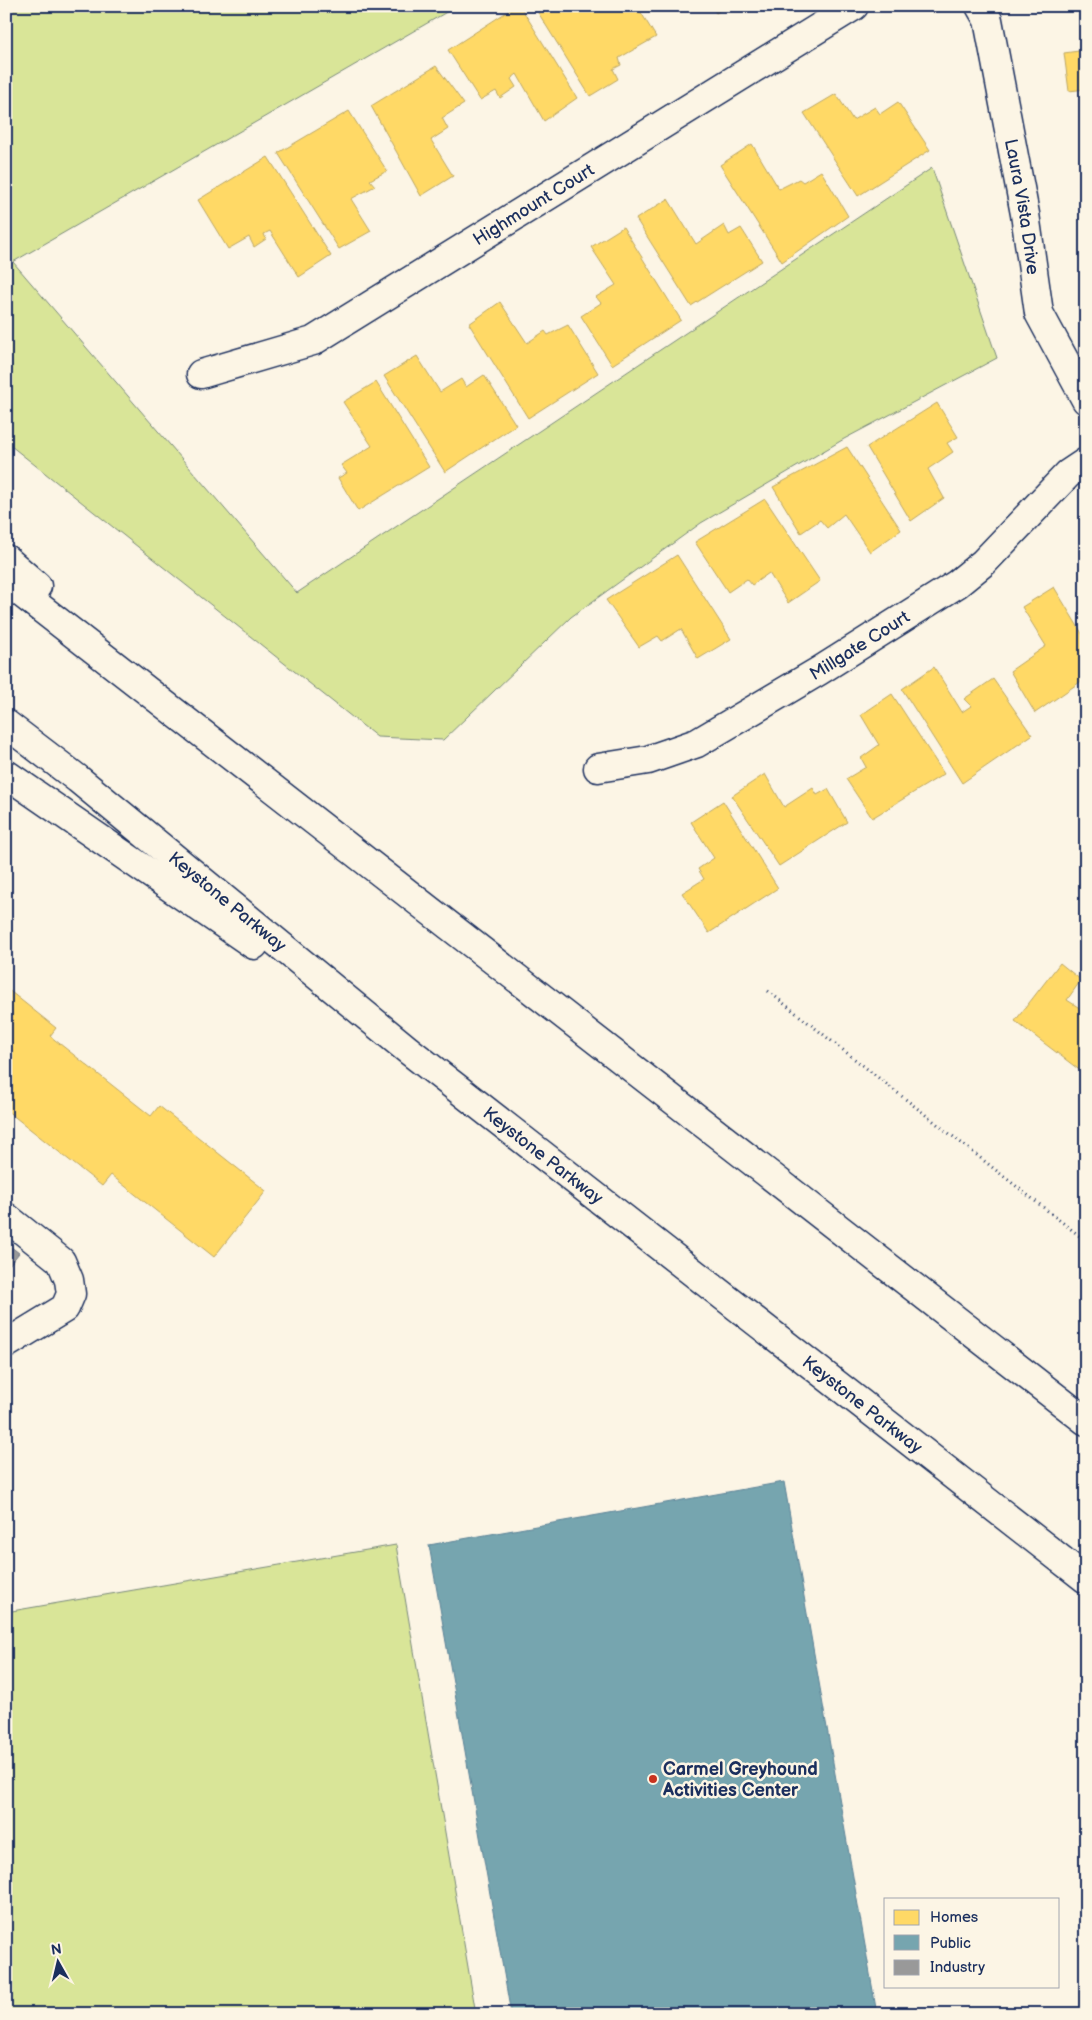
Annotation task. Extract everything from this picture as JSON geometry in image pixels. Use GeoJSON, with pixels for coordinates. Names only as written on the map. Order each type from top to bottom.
{"type":"FeatureCollection","features":[{"type":"Feature","properties":{"kind":"main road","name":"Highmount Court"},"geometry":{"type":"LineString","coordinates":[[201,374],[314,341],[854,6]]}},
{"type":"Feature","properties":{"kind":"main road","name":"Laura Vista Drive"},"geometry":{"type":"LineString","coordinates":[[980,6],[988,20],[990,29],[1025,214],[1039,313],[1086,400]]}},
{"type":"Feature","properties":{"kind":"main road","name":"Millgate Court"},"geometry":{"type":"LineString","coordinates":[[598,768],[648,760],[697,743],[819,671],[964,578],[984,562],[1068,474],[1086,462]]}},
{"type":"Feature","properties":{"kind":"main road"},"geometry":{"type":"LineString","coordinates":[[6,559],[262,779]]}},
{"type":"Feature","properties":{"kind":"main road"},"geometry":{"type":"LineString","coordinates":[[6,580],[1086,1421]]}},
{"type":"Feature","properties":{"kind":"main road","name":"Keystone Parkway"},"geometry":{"type":"LineString","coordinates":[[6,724],[78,779],[408,1050],[1086,1579]]}},
{"type":"Feature","properties":{"kind":"main road"},"geometry":{"type":"LineString","coordinates":[[6,774],[408,1050]]}},
{"type":"Feature","properties":{"kind":"main road"},"geometry":{"type":"LineString","coordinates":[[6,1217],[61,1261],[69,1280],[70,1294],[65,1308],[6,1344]]}},
{"type":"Feature","properties":{"kind":"path"},"geometry":{"type":"LineString","coordinates":[[768,991],[1086,1241]]}},
{"type":"Feature","properties":{"kind":"green space"},"geometry":{"type":"Polygon","coordinates":[[[6,6],[457,6],[13,262],[297,593],[932,168],[997,358],[844,439],[701,523],[571,617],[443,740],[377,737],[6,442],[6,6]]]}},
{"type":"Feature","properties":{"kind":"green space"},"geometry":{"type":"Polygon","coordinates":[[[396,1545],[476,2014],[6,2014],[6,1612],[396,1545]]]}},
{"type":"Feature","properties":{"kind":"building: Homes"},"geometry":{"type":"Polygon","coordinates":[[[516,6],[520,6],[577,98],[544,121],[517,74],[511,79],[516,87],[500,98],[496,91],[480,100],[448,50],[516,6]]]}},
{"type":"Feature","properties":{"kind":"building: Homes"},"geometry":{"type":"Polygon","coordinates":[[[534,6],[637,6],[656,37],[619,58],[621,65],[613,69],[618,79],[590,96],[534,6]]]}},
{"type":"Feature","properties":{"kind":"building: Homes"},"geometry":{"type":"Polygon","coordinates":[[[711,6],[727,6],[716,13],[711,6]]]}},
{"type":"Feature","properties":{"kind":"building: Homes"},"geometry":{"type":"Polygon","coordinates":[[[1079,6],[1086,6],[1086,34],[1083,34],[1079,6]]]}},
{"type":"Feature","properties":{"kind":"building: Homes"},"geometry":{"type":"Polygon","coordinates":[[[1086,50],[1086,89],[1069,91],[1064,53],[1086,50]]]}},
{"type":"Feature","properties":{"kind":"building: Homes"},"geometry":{"type":"Polygon","coordinates":[[[436,66],[464,104],[442,118],[448,129],[431,140],[453,176],[421,196],[371,106],[436,66]]]}},
{"type":"Feature","properties":{"kind":"building: Homes"},"geometry":{"type":"Polygon","coordinates":[[[836,94],[853,120],[875,107],[880,114],[898,102],[930,150],[858,196],[804,113],[836,94]]]}},
{"type":"Feature","properties":{"kind":"building: Homes"},"geometry":{"type":"Polygon","coordinates":[[[349,111],[387,171],[370,180],[375,186],[351,199],[371,231],[339,249],[278,153],[349,111]]]}},
{"type":"Feature","properties":{"kind":"building: Homes"},"geometry":{"type":"Polygon","coordinates":[[[752,144],[779,189],[799,179],[803,182],[821,171],[848,216],[782,262],[720,165],[752,144]]]}},
{"type":"Feature","properties":{"kind":"building: Homes"},"geometry":{"type":"Polygon","coordinates":[[[268,157],[331,256],[299,277],[270,231],[264,234],[266,239],[254,247],[249,237],[228,249],[198,200],[268,157]]]}},
{"type":"Feature","properties":{"kind":"building: Homes"},"geometry":{"type":"Polygon","coordinates":[[[668,199],[696,244],[724,225],[729,235],[741,228],[762,261],[691,306],[636,219],[668,199]]]}},
{"type":"Feature","properties":{"kind":"building: Homes"},"geometry":{"type":"Polygon","coordinates":[[[623,227],[681,320],[612,365],[581,316],[601,303],[596,297],[616,285],[591,247],[623,227]]]}},
{"type":"Feature","properties":{"kind":"building: Homes"},"geometry":{"type":"Polygon","coordinates":[[[500,302],[527,343],[545,331],[548,335],[568,325],[598,373],[528,418],[469,324],[500,302]]]}},
{"type":"Feature","properties":{"kind":"building: Homes"},"geometry":{"type":"Polygon","coordinates":[[[417,356],[440,392],[461,379],[466,387],[484,375],[516,425],[445,472],[384,376],[417,356]]]}},
{"type":"Feature","properties":{"kind":"building: Homes"},"geometry":{"type":"Polygon","coordinates":[[[376,382],[429,467],[358,511],[338,478],[347,473],[341,465],[372,446],[343,402],[376,382]]]}},
{"type":"Feature","properties":{"kind":"building: Homes"},"geometry":{"type":"Polygon","coordinates":[[[937,403],[958,437],[947,443],[953,452],[928,469],[944,498],[911,521],[867,447],[937,403]]]}},
{"type":"Feature","properties":{"kind":"building: Homes"},"geometry":{"type":"Polygon","coordinates":[[[847,447],[901,530],[870,552],[844,514],[827,528],[820,520],[801,533],[773,487],[847,447]]]}},
{"type":"Feature","properties":{"kind":"building: Homes"},"geometry":{"type":"Polygon","coordinates":[[[765,499],[820,581],[788,603],[769,573],[752,585],[747,579],[728,592],[695,542],[765,499]]]}},
{"type":"Feature","properties":{"kind":"building: Homes"},"geometry":{"type":"Polygon","coordinates":[[[677,555],[731,639],[698,659],[681,629],[662,641],[658,636],[639,647],[606,600],[677,555]]]}},
{"type":"Feature","properties":{"kind":"building: Homes"},"geometry":{"type":"Polygon","coordinates":[[[1054,587],[1086,640],[1086,678],[1035,713],[1010,671],[1046,646],[1022,607],[1054,587]]]}},
{"type":"Feature","properties":{"kind":"building: Homes"},"geometry":{"type":"Polygon","coordinates":[[[934,667],[962,712],[971,706],[964,699],[993,679],[1032,735],[962,783],[902,689],[934,667]]]}},
{"type":"Feature","properties":{"kind":"building: Homes"},"geometry":{"type":"Polygon","coordinates":[[[892,694],[944,774],[872,818],[846,779],[866,767],[861,758],[879,745],[861,715],[892,694]]]}},
{"type":"Feature","properties":{"kind":"building: Homes"},"geometry":{"type":"Polygon","coordinates":[[[765,774],[784,807],[813,788],[817,795],[828,789],[847,822],[779,866],[732,796],[765,774]]]}},
{"type":"Feature","properties":{"kind":"building: Homes"},"geometry":{"type":"Polygon","coordinates":[[[723,801],[778,888],[709,933],[682,893],[704,879],[698,869],[714,858],[691,822],[723,801]]]}},
{"type":"Feature","properties":{"kind":"building: Homes"},"geometry":{"type":"Polygon","coordinates":[[[1060,963],[1081,980],[1067,1000],[1086,1012],[1086,1075],[1015,1021],[1060,963]]]}},
{"type":"Feature","properties":{"kind":"building: Homes"},"geometry":{"type":"Polygon","coordinates":[[[6,988],[56,1028],[50,1036],[151,1116],[159,1106],[266,1191],[214,1257],[111,1175],[102,1186],[6,1110],[6,988]]]}},
{"type":"Feature","properties":{"kind":"building: Public","name":"Carmel Greyhound Activities Center"},"geometry":{"type":"Polygon","coordinates":[[[784,1482],[877,2014],[511,2014],[429,1545],[784,1482]]]}},
{"type":"Feature","properties":{"kind":"building: Industry"},"geometry":{"type":"Polygon","coordinates":[[[6,1243],[19,1253],[6,1269],[6,1243]]]}},
{"type":"Feature","properties":{"kind":"place","name":"Carmel Greyhound Activities Center"},"geometry":{"type":"Point","coordinates":[653,1779]}}]}
